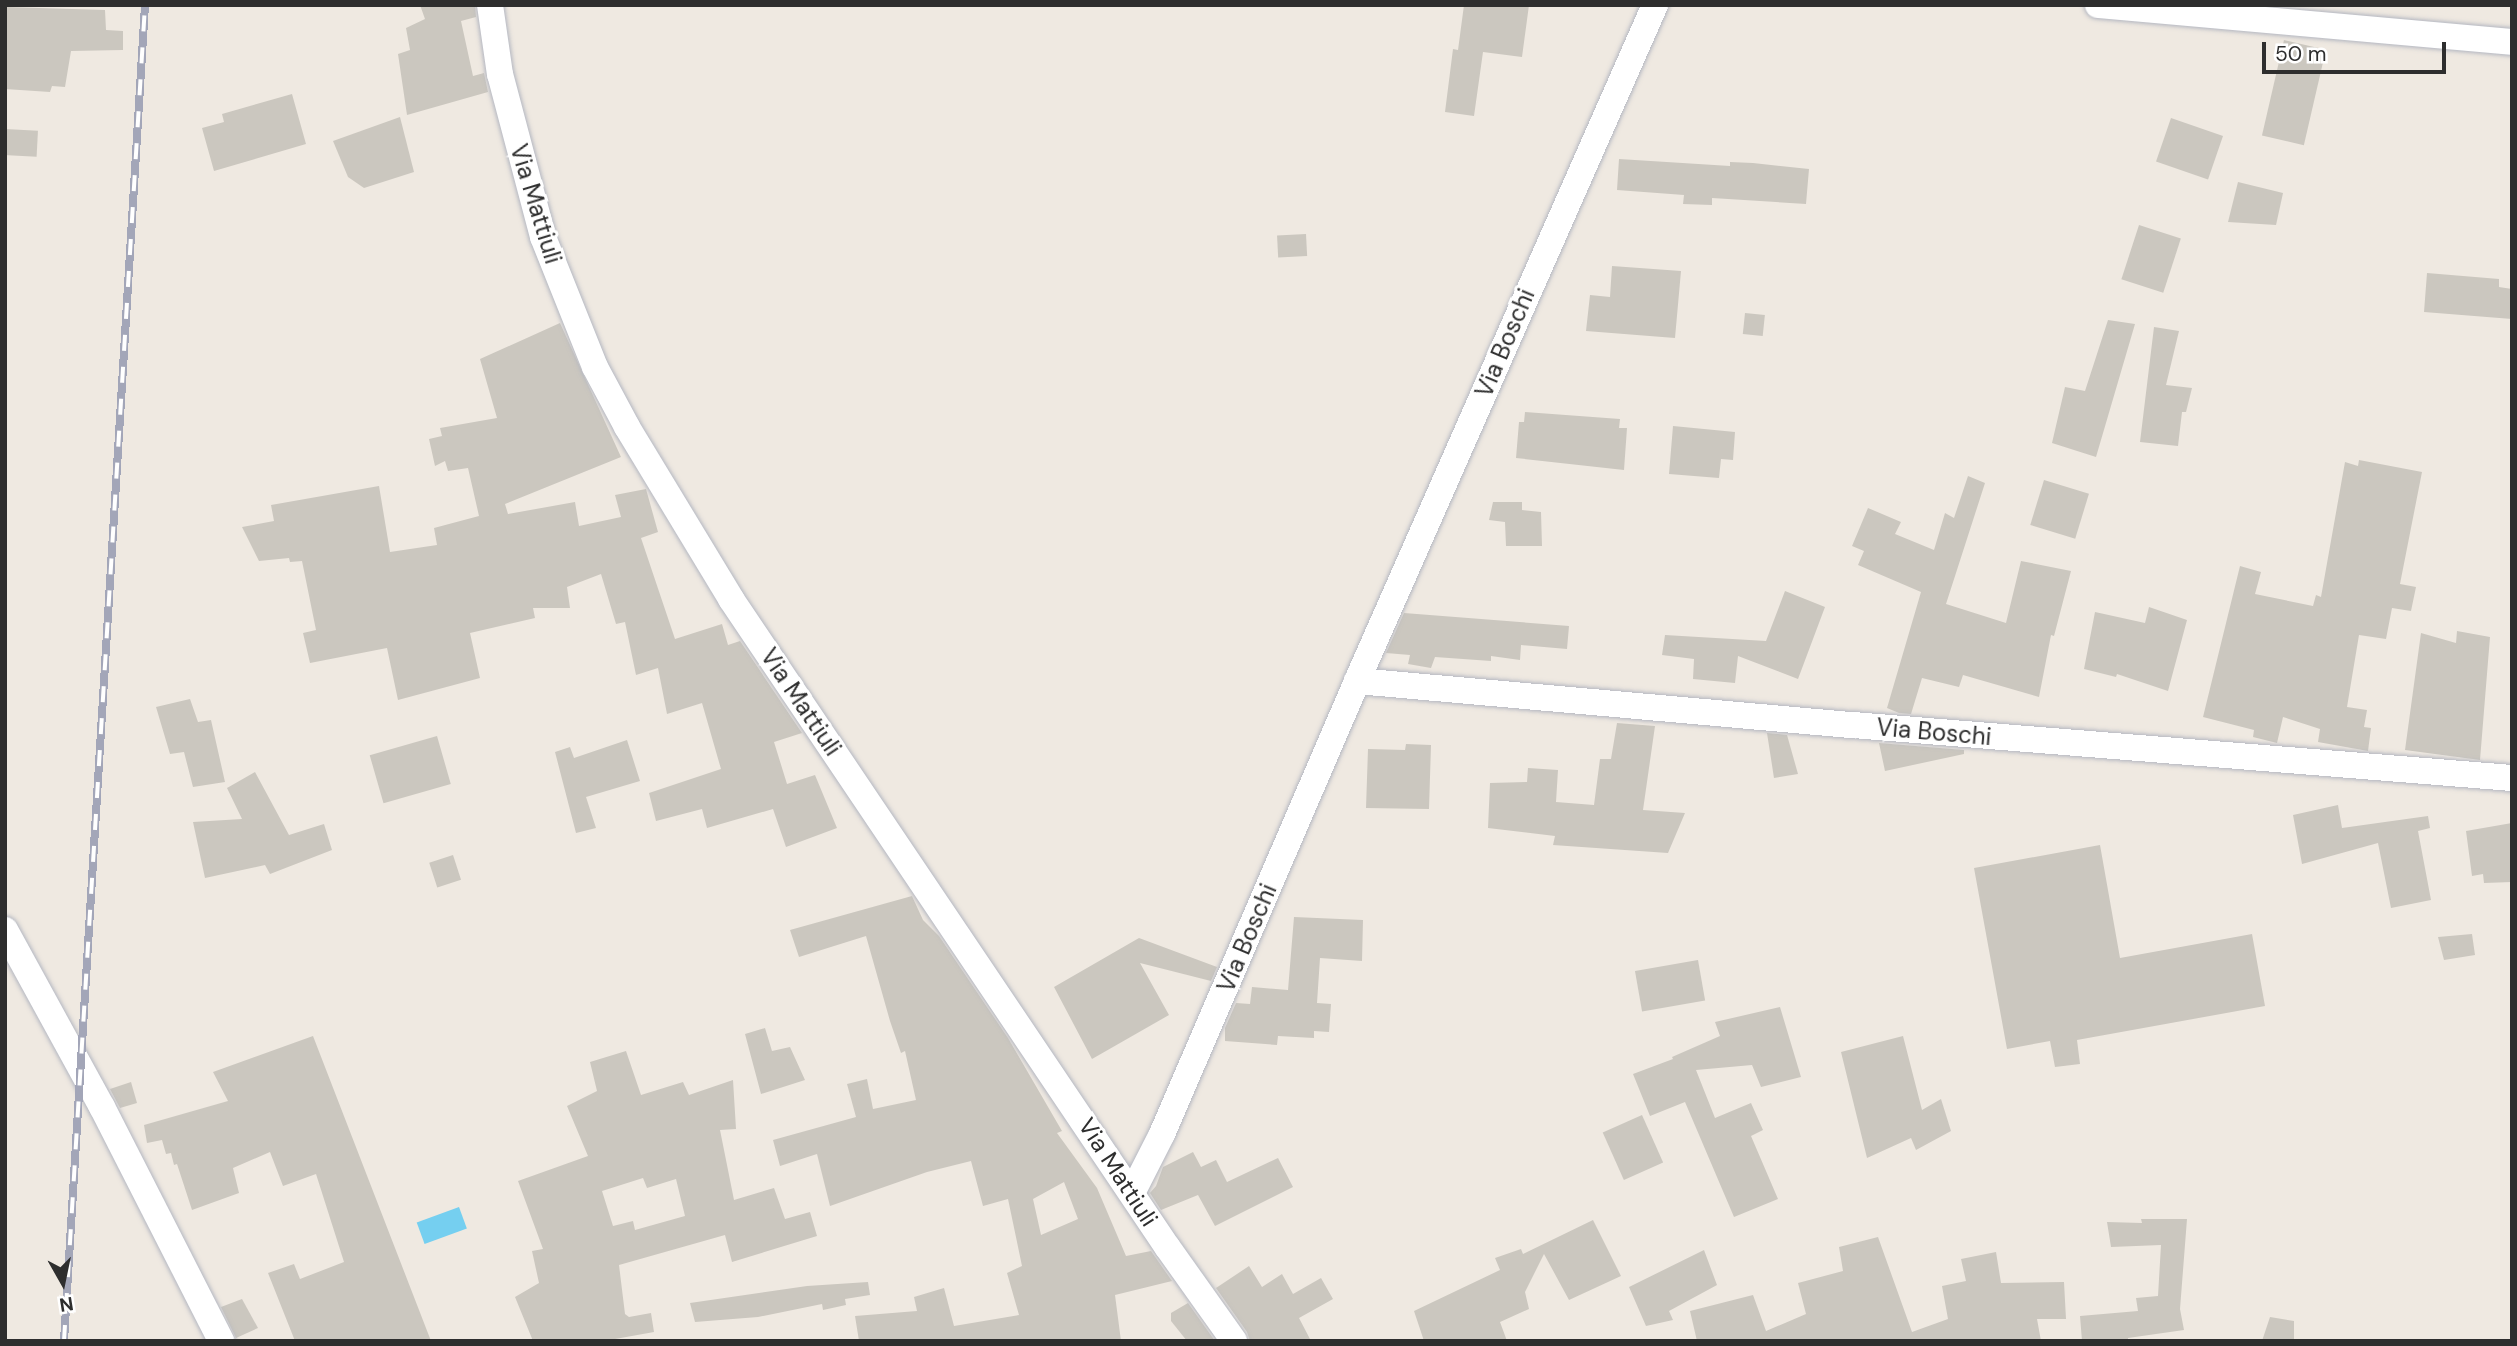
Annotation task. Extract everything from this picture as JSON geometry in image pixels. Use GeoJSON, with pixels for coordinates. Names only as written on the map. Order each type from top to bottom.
{"type":"FeatureCollection","features":[{"type":"Feature","properties":{"kind":"street","name":"Via Mattiuli"},"geometry":{"type":"LineString","coordinates":[[490,5],[499,74],[543,237],[595,367],[627,427],[731,599],[1234,1341]]}},
{"type":"Feature","properties":{"kind":"street","name":"Via Boschi"},"geometry":{"type":"LineString","coordinates":[[1132,1193],[1162,1135],[1357,681],[1655,5]]}},
{"type":"Feature","properties":{"kind":"street"},"geometry":{"type":"LineString","coordinates":[[2098,5],[2512,42]]}},
{"type":"Feature","properties":{"kind":"street","name":"Via Boschi"},"geometry":{"type":"LineString","coordinates":[[1357,681],[1880,728],[2512,778]]}},
{"type":"Feature","properties":{"kind":"street"},"geometry":{"type":"LineString","coordinates":[[5,930],[102,1107],[221,1341]]}},
{"type":"Feature","properties":{"kind":"water"},"geometry":{"type":"Polygon","coordinates":[[[459,1207],[467,1229],[425,1244],[417,1222],[459,1207]]]}},
{"type":"Feature","properties":{"kind":"building"},"geometry":{"type":"Polygon","coordinates":[[[420,5],[475,5],[476,17],[461,21],[473,76],[484,73],[488,92],[407,115],[398,54],[410,50],[406,28],[425,19],[420,5]]]}},
{"type":"Feature","properties":{"kind":"building"},"geometry":{"type":"Polygon","coordinates":[[[1464,5],[1529,5],[1522,57],[1483,52],[1474,116],[1445,112],[1453,49],[1458,50],[1464,5]]]}},
{"type":"Feature","properties":{"kind":"building"},"geometry":{"type":"Polygon","coordinates":[[[6,7],[105,10],[106,30],[123,31],[123,50],[71,51],[65,87],[52,86],[50,92],[5,89],[6,7]]]}},
{"type":"Feature","properties":{"kind":"building"},"geometry":{"type":"Polygon","coordinates":[[[2284,40],[2326,50],[2304,145],[2262,135],[2284,40]]]}},
{"type":"Feature","properties":{"kind":"building"},"geometry":{"type":"Polygon","coordinates":[[[292,94],[306,144],[214,171],[202,128],[224,122],[222,114],[292,94]]]}},
{"type":"Feature","properties":{"kind":"building"},"geometry":{"type":"Polygon","coordinates":[[[400,117],[414,172],[364,188],[348,177],[333,141],[400,117]]]}},
{"type":"Feature","properties":{"kind":"building"},"geometry":{"type":"Polygon","coordinates":[[[2171,118],[2223,136],[2208,179],[2156,161],[2171,118]]]}},
{"type":"Feature","properties":{"kind":"building"},"geometry":{"type":"Polygon","coordinates":[[[5,129],[38,131],[37,157],[5,155],[5,129]]]}},
{"type":"Feature","properties":{"kind":"building"},"geometry":{"type":"Polygon","coordinates":[[[1619,159],[1730,166],[1730,162],[1753,163],[1809,169],[1806,204],[1712,198],[1712,205],[1683,204],[1684,195],[1617,190],[1619,159]]]}},
{"type":"Feature","properties":{"kind":"building"},"geometry":{"type":"Polygon","coordinates":[[[2238,182],[2283,193],[2276,225],[2228,222],[2238,182]]]}},
{"type":"Feature","properties":{"kind":"building"},"geometry":{"type":"Polygon","coordinates":[[[2139,225],[2181,239],[2163,293],[2121,279],[2139,225]]]}},
{"type":"Feature","properties":{"kind":"building"},"geometry":{"type":"Polygon","coordinates":[[[1306,234],[1307,256],[1278,257],[1277,236],[1306,234]]]}},
{"type":"Feature","properties":{"kind":"building"},"geometry":{"type":"Polygon","coordinates":[[[1612,266],[1681,271],[1675,338],[1586,331],[1590,295],[1610,297],[1612,266]]]}},
{"type":"Feature","properties":{"kind":"building"},"geometry":{"type":"Polygon","coordinates":[[[2427,273],[2499,279],[2499,287],[2512,289],[2512,319],[2424,312],[2427,273]]]}},
{"type":"Feature","properties":{"kind":"building"},"geometry":{"type":"Polygon","coordinates":[[[1745,313],[1765,315],[1763,336],[1743,334],[1745,313]]]}},
{"type":"Feature","properties":{"kind":"building"},"geometry":{"type":"Polygon","coordinates":[[[2108,320],[2135,324],[2096,457],[2052,443],[2065,387],[2085,391],[2108,320]]]}},
{"type":"Feature","properties":{"kind":"building"},"geometry":{"type":"Polygon","coordinates":[[[560,323],[621,457],[505,504],[508,514],[575,502],[579,526],[621,517],[615,495],[646,489],[658,532],[641,538],[675,639],[722,624],[728,645],[740,641],[802,733],[774,742],[787,784],[815,775],[837,828],[786,847],[773,809],[707,828],[702,809],[656,821],[649,793],[721,769],[702,703],[667,714],[658,668],[636,675],[625,622],[616,624],[601,574],[567,587],[570,608],[533,608],[535,618],[470,633],[480,678],[398,700],[387,648],[310,663],[303,633],[316,630],[302,561],[290,562],[289,558],[259,561],[242,527],[274,521],[271,505],[379,486],[390,552],[437,545],[434,528],[479,516],[468,468],[448,471],[445,461],[435,466],[429,439],[442,436],[440,428],[497,418],[480,359],[560,323]]]}},
{"type":"Feature","properties":{"kind":"building"},"geometry":{"type":"Polygon","coordinates":[[[2154,327],[2179,331],[2166,385],[2192,388],[2186,412],[2182,412],[2178,446],[2140,442],[2154,327]]]}},
{"type":"Feature","properties":{"kind":"building"},"geometry":{"type":"Polygon","coordinates":[[[1525,412],[1620,419],[1619,428],[1627,428],[1624,470],[1516,458],[1519,422],[1524,422],[1525,412]]]}},
{"type":"Feature","properties":{"kind":"building"},"geometry":{"type":"Polygon","coordinates":[[[1673,426],[1735,432],[1733,460],[1721,459],[1719,478],[1669,474],[1673,426]]]}},
{"type":"Feature","properties":{"kind":"building"},"geometry":{"type":"Polygon","coordinates":[[[2359,460],[2422,472],[2400,584],[2416,587],[2411,611],[2392,608],[2386,639],[2359,635],[2347,707],[2367,710],[2364,727],[2371,728],[2368,751],[2318,742],[2320,729],[2283,717],[2277,743],[2253,737],[2254,730],[2203,717],[2240,566],[2261,572],[2255,594],[2313,606],[2316,595],[2321,597],[2345,462],[2358,466],[2359,460]]]}},
{"type":"Feature","properties":{"kind":"building"},"geometry":{"type":"Polygon","coordinates":[[[1968,476],[1985,483],[1946,604],[2006,623],[2021,561],[2071,571],[2054,636],[2051,635],[2039,697],[1963,675],[1959,687],[1922,678],[1911,714],[1899,713],[1887,708],[1921,592],[1858,565],[1864,551],[1852,546],[1868,508],[1901,522],[1895,534],[1934,550],[1945,513],[1954,518],[1968,476]]]}},
{"type":"Feature","properties":{"kind":"building"},"geometry":{"type":"Polygon","coordinates":[[[2044,480],[2089,494],[2075,539],[2030,525],[2044,480]]]}},
{"type":"Feature","properties":{"kind":"building"},"geometry":{"type":"Polygon","coordinates":[[[1493,502],[1522,502],[1522,510],[1541,512],[1542,546],[1506,546],[1505,522],[1489,520],[1493,502]]]}},
{"type":"Feature","properties":{"kind":"building"},"geometry":{"type":"Polygon","coordinates":[[[1785,591],[1825,607],[1798,679],[1738,656],[1735,683],[1693,679],[1694,659],[1662,655],[1665,635],[1766,641],[1785,591]]]}},
{"type":"Feature","properties":{"kind":"building"},"geometry":{"type":"Polygon","coordinates":[[[2149,607],[2187,620],[2168,691],[2117,674],[2116,677],[2084,669],[2095,612],[2145,623],[2149,607]]]}},
{"type":"Feature","properties":{"kind":"building"},"geometry":{"type":"Polygon","coordinates":[[[1404,613],[1569,626],[1567,649],[1521,645],[1520,660],[1491,656],[1491,661],[1435,657],[1431,668],[1408,664],[1410,655],[1386,653],[1404,613]]]}},
{"type":"Feature","properties":{"kind":"building"},"geometry":{"type":"Polygon","coordinates":[[[2457,631],[2490,637],[2480,760],[2405,750],[2421,633],[2456,643],[2457,631]]]}},
{"type":"Feature","properties":{"kind":"building"},"geometry":{"type":"Polygon","coordinates":[[[190,699],[198,722],[211,720],[225,782],[193,787],[184,752],[170,754],[156,707],[190,699]]]}},
{"type":"Feature","properties":{"kind":"building"},"geometry":{"type":"Polygon","coordinates":[[[1617,723],[1655,726],[1643,810],[1685,813],[1668,853],[1553,845],[1555,836],[1488,828],[1490,783],[1527,782],[1528,768],[1558,770],[1556,802],[1594,805],[1600,759],[1611,759],[1617,723]]]}},
{"type":"Feature","properties":{"kind":"building"},"geometry":{"type":"Polygon","coordinates":[[[1767,733],[1787,735],[1798,774],[1774,778],[1767,733]]]}},
{"type":"Feature","properties":{"kind":"building"},"geometry":{"type":"Polygon","coordinates":[[[437,736],[451,784],[383,803],[370,755],[437,736]]]}},
{"type":"Feature","properties":{"kind":"building"},"geometry":{"type":"Polygon","coordinates":[[[627,740],[640,781],[586,797],[596,828],[576,833],[555,752],[570,747],[574,758],[627,740]]]}},
{"type":"Feature","properties":{"kind":"building"},"geometry":{"type":"Polygon","coordinates":[[[1879,743],[1964,750],[1964,754],[1885,771],[1879,743]]]}},
{"type":"Feature","properties":{"kind":"building"},"geometry":{"type":"Polygon","coordinates":[[[1406,744],[1431,745],[1429,809],[1366,808],[1368,749],[1405,750],[1406,744]]]}},
{"type":"Feature","properties":{"kind":"building"},"geometry":{"type":"Polygon","coordinates":[[[255,772],[289,835],[324,824],[332,850],[270,874],[265,865],[205,878],[193,822],[242,819],[227,788],[255,772]]]}},
{"type":"Feature","properties":{"kind":"building"},"geometry":{"type":"Polygon","coordinates":[[[2338,805],[2342,828],[2428,816],[2430,828],[2418,831],[2431,900],[2391,908],[2378,843],[2302,864],[2293,815],[2338,805]]]}},
{"type":"Feature","properties":{"kind":"building"},"geometry":{"type":"Polygon","coordinates":[[[2512,823],[2512,882],[2484,883],[2483,874],[2472,876],[2466,831],[2512,823]]]}},
{"type":"Feature","properties":{"kind":"building"},"geometry":{"type":"Polygon","coordinates":[[[2100,845],[2120,958],[2252,934],[2265,1006],[2077,1040],[2080,1064],[2055,1067],[2050,1041],[2007,1049],[1974,868],[2100,845]]]}},
{"type":"Feature","properties":{"kind":"building"},"geometry":{"type":"Polygon","coordinates":[[[453,855],[461,880],[437,887],[429,863],[453,855]]]}},
{"type":"Feature","properties":{"kind":"building"},"geometry":{"type":"Polygon","coordinates":[[[912,896],[923,920],[939,936],[1008,1038],[1062,1131],[1057,1133],[1097,1188],[1126,1256],[1151,1251],[1172,1281],[1115,1295],[1121,1341],[859,1341],[855,1316],[917,1311],[914,1297],[944,1288],[954,1326],[1019,1315],[1007,1273],[1022,1266],[1008,1199],[983,1206],[971,1161],[927,1172],[830,1206],[817,1154],[780,1166],[773,1140],[856,1117],[847,1084],[867,1079],[873,1109],[916,1100],[905,1051],[901,1053],[890,1021],[866,936],[799,957],[790,930],[912,896]],[[1064,1182],[1033,1199],[1041,1235],[1078,1219],[1064,1182]]]}},
{"type":"Feature","properties":{"kind":"building"},"geometry":{"type":"Polygon","coordinates":[[[1294,917],[1363,920],[1362,961],[1320,958],[1317,1003],[1331,1004],[1329,1032],[1314,1031],[1314,1038],[1278,1036],[1277,1045],[1225,1041],[1225,1028],[1236,1003],[1250,1004],[1252,987],[1288,990],[1294,917]]]}},
{"type":"Feature","properties":{"kind":"building"},"geometry":{"type":"Polygon","coordinates":[[[2472,934],[2475,955],[2444,960],[2438,937],[2472,934]]]}},
{"type":"Feature","properties":{"kind":"building"},"geometry":{"type":"Polygon","coordinates":[[[1139,938],[1217,967],[1211,981],[1140,963],[1169,1015],[1092,1059],[1054,987],[1139,938]]]}},
{"type":"Feature","properties":{"kind":"building"},"geometry":{"type":"Polygon","coordinates":[[[1698,960],[1705,1000],[1642,1011],[1635,971],[1698,960]]]}},
{"type":"Feature","properties":{"kind":"building"},"geometry":{"type":"Polygon","coordinates":[[[1780,1007],[1801,1077],[1761,1087],[1752,1065],[1696,1070],[1715,1118],[1751,1103],[1763,1130],[1751,1136],[1778,1199],[1734,1217],[1685,1102],[1650,1116],[1633,1074],[1673,1059],[1672,1057],[1720,1036],[1715,1022],[1780,1007]]]}},
{"type":"Feature","properties":{"kind":"building"},"geometry":{"type":"Polygon","coordinates":[[[765,1028],[772,1051],[790,1047],[805,1080],[761,1094],[745,1034],[765,1028]]]}},
{"type":"Feature","properties":{"kind":"building"},"geometry":{"type":"Polygon","coordinates":[[[313,1036],[431,1341],[295,1341],[268,1273],[294,1264],[300,1279],[344,1262],[316,1174],[283,1186],[270,1152],[233,1168],[239,1193],[192,1210],[171,1153],[166,1154],[162,1140],[147,1143],[144,1125],[228,1101],[213,1072],[313,1036]]]}},
{"type":"Feature","properties":{"kind":"building"},"geometry":{"type":"Polygon","coordinates":[[[1903,1036],[1922,1110],[1941,1099],[1951,1131],[1916,1150],[1911,1138],[1867,1158],[1841,1052],[1903,1036]]]}},
{"type":"Feature","properties":{"kind":"building"},"geometry":{"type":"Polygon","coordinates":[[[626,1051],[641,1095],[683,1082],[689,1095],[733,1080],[736,1129],[720,1130],[734,1200],[774,1188],[785,1219],[810,1212],[817,1236],[732,1262],[725,1235],[619,1265],[625,1314],[629,1317],[651,1313],[654,1332],[604,1341],[533,1341],[515,1297],[539,1283],[532,1251],[543,1249],[518,1181],[588,1156],[567,1106],[597,1091],[590,1062],[626,1051]],[[643,1178],[602,1191],[613,1226],[633,1221],[635,1230],[685,1216],[676,1179],[647,1188],[643,1178]]]}},
{"type":"Feature","properties":{"kind":"building"},"geometry":{"type":"Polygon","coordinates":[[[131,1082],[137,1103],[120,1108],[110,1089],[131,1082]]]}},
{"type":"Feature","properties":{"kind":"building"},"geometry":{"type":"Polygon","coordinates":[[[1642,1115],[1663,1163],[1624,1180],[1603,1132],[1642,1115]]]}},
{"type":"Feature","properties":{"kind":"building"},"geometry":{"type":"Polygon","coordinates":[[[1193,1152],[1201,1167],[1216,1160],[1227,1182],[1278,1158],[1293,1187],[1215,1226],[1198,1195],[1161,1210],[1150,1193],[1156,1186],[1163,1167],[1193,1152]]]}},
{"type":"Feature","properties":{"kind":"building"},"geometry":{"type":"Polygon","coordinates":[[[2141,1219],[2187,1219],[2180,1309],[2184,1330],[2128,1338],[2128,1341],[2082,1341],[2080,1316],[2138,1311],[2136,1298],[2158,1296],[2161,1245],[2111,1247],[2107,1222],[2142,1223],[2141,1219]]]}},
{"type":"Feature","properties":{"kind":"building"},"geometry":{"type":"Polygon","coordinates":[[[1593,1220],[1621,1276],[1569,1300],[1544,1254],[1525,1292],[1529,1309],[1500,1322],[1507,1341],[1424,1341],[1414,1311],[1500,1270],[1495,1258],[1521,1249],[1523,1254],[1593,1220]]]}},
{"type":"Feature","properties":{"kind":"building"},"geometry":{"type":"Polygon","coordinates":[[[1878,1237],[1912,1332],[1948,1319],[1942,1286],[1966,1281],[1961,1259],[1996,1252],[2001,1283],[2064,1282],[2066,1319],[2037,1319],[2041,1341],[1697,1341],[1690,1311],[1753,1295],[1766,1331],[1806,1314],[1798,1283],[1843,1271],[1839,1247],[1878,1237]]]}},
{"type":"Feature","properties":{"kind":"building"},"geometry":{"type":"Polygon","coordinates":[[[1704,1250],[1717,1285],[1669,1311],[1673,1320],[1646,1326],[1629,1287],[1704,1250]]]}},
{"type":"Feature","properties":{"kind":"building"},"geometry":{"type":"Polygon","coordinates":[[[1249,1266],[1262,1287],[1282,1274],[1293,1294],[1321,1278],[1333,1299],[1299,1318],[1311,1341],[1250,1341],[1247,1332],[1216,1288],[1249,1266]]]}},
{"type":"Feature","properties":{"kind":"building"},"geometry":{"type":"Polygon","coordinates":[[[868,1282],[870,1295],[845,1299],[846,1305],[823,1310],[822,1304],[758,1317],[695,1322],[690,1303],[807,1286],[868,1282]]]}},
{"type":"Feature","properties":{"kind":"building"},"geometry":{"type":"Polygon","coordinates":[[[242,1299],[258,1328],[236,1338],[221,1307],[242,1299]]]}},
{"type":"Feature","properties":{"kind":"building"},"geometry":{"type":"Polygon","coordinates":[[[1188,1303],[1215,1341],[1187,1341],[1171,1321],[1171,1313],[1188,1303]]]}},
{"type":"Feature","properties":{"kind":"building"},"geometry":{"type":"Polygon","coordinates":[[[2270,1317],[2294,1321],[2294,1341],[2262,1341],[2270,1317]]]}},
{"type":"Feature","properties":{"kind":"railway"},"geometry":{"type":"LineString","coordinates":[[64,1341],[145,5]]}}]}
